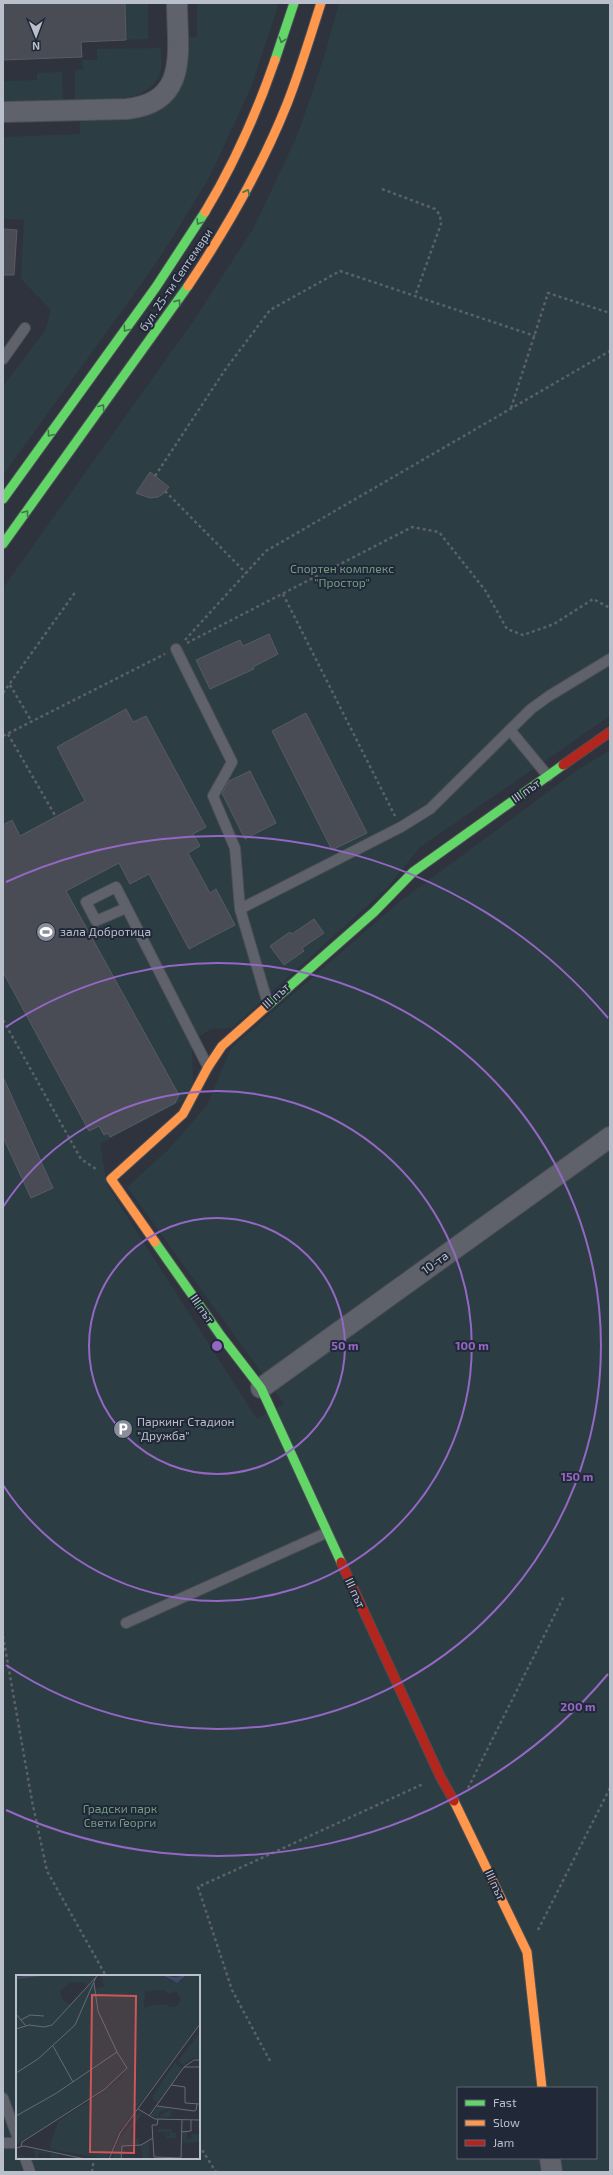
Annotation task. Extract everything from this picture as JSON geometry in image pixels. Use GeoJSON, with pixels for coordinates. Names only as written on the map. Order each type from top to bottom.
{"type":"FeatureCollection","features":[{"type":"Feature","properties":{"kind":"street"},"geometry":{"type":"LineString","coordinates":[[3,112],[127,109],[140,107],[162,97],[170,89],[175,79],[177,66],[177,3]]}},
{"type":"Feature","properties":{"kind":"street","name":"бул. 25-ти Септември"},"geometry":{"type":"LineString","coordinates":[[3,499],[156,287],[209,206],[223,182],[264,92],[294,3]]}},
{"type":"Feature","properties":{"kind":"street","name":"бул. 25-ти Септември"},"geometry":{"type":"LineString","coordinates":[[3,544],[176,305],[230,222],[244,197],[287,104],[321,3]]}},
{"type":"Feature","properties":{"kind":"street","name":"ІІІ път"},"geometry":{"type":"LineString","coordinates":[[542,2087],[527,1952],[458,1808],[440,1776],[326,1533],[261,1388],[221,1336],[111,1179],[183,1114],[208,1067],[222,1046],[354,928],[374,912],[412,872],[610,732]]}},
{"type":"Feature","properties":{"kind":"street","name":"10-та"},"geometry":{"type":"LineString","coordinates":[[261,1388],[610,1138]]}},
{"type":"Feature","properties":{"kind":"street"},"geometry":{"type":"LineString","coordinates":[[550,2159],[552,2172]]}},
{"type":"Feature","properties":{"kind":"lane"},"geometry":{"type":"LineString","coordinates":[[3,359],[25,328]]}},
{"type":"Feature","properties":{"kind":"lane"},"geometry":{"type":"LineString","coordinates":[[176,649],[232,762],[213,796],[235,848],[240,909],[268,1004]]}},
{"type":"Feature","properties":{"kind":"lane"},"geometry":{"type":"LineString","coordinates":[[240,909],[401,827],[430,809],[510,730],[549,696],[610,659]]}},
{"type":"Feature","properties":{"kind":"lane"},"geometry":{"type":"LineString","coordinates":[[510,730],[548,776]]}},
{"type":"Feature","properties":{"kind":"lane"},"geometry":{"type":"LineString","coordinates":[[126,908],[208,1067]]}},
{"type":"Feature","properties":{"kind":"lane"},"geometry":{"type":"LineString","coordinates":[[126,1623],[326,1533]]}},
{"type":"Feature","properties":{"kind":"lane"},"geometry":{"type":"LineString","coordinates":[[3,2098],[16,2133]]}},
{"type":"Feature","properties":{"kind":"lane"},"geometry":{"type":"LineString","coordinates":[[3,2143],[16,2143]]}},
{"type":"Feature","properties":{"kind":"lane"},"geometry":{"type":"LineString","coordinates":[[25,2159],[30,2172]]}},
{"type":"Feature","properties":{"kind":"path"},"geometry":{"type":"LineString","coordinates":[[382,189],[435,209],[440,215],[441,224],[415,296]]}},
{"type":"Feature","properties":{"kind":"path"},"geometry":{"type":"LineString","coordinates":[[155,476],[225,370],[270,310],[340,271],[535,336]]}},
{"type":"Feature","properties":{"kind":"path"},"geometry":{"type":"LineString","coordinates":[[511,408],[548,293],[610,313]]}},
{"type":"Feature","properties":{"kind":"path"},"geometry":{"type":"LineString","coordinates":[[176,649],[266,551],[610,351]]}},
{"type":"Feature","properties":{"kind":"path"},"geometry":{"type":"LineString","coordinates":[[166,491],[246,573]]}},
{"type":"Feature","properties":{"kind":"path"},"geometry":{"type":"LineString","coordinates":[[3,736],[176,649],[412,527],[439,532],[485,590],[507,629],[523,635],[554,624],[593,599],[610,608]]}},
{"type":"Feature","properties":{"kind":"path"},"geometry":{"type":"LineString","coordinates":[[3,693],[76,591]]}},
{"type":"Feature","properties":{"kind":"path"},"geometry":{"type":"LineString","coordinates":[[283,594],[401,827]]}},
{"type":"Feature","properties":{"kind":"path"},"geometry":{"type":"LineString","coordinates":[[10,685],[32,722]]}},
{"type":"Feature","properties":{"kind":"path"},"geometry":{"type":"LineString","coordinates":[[8,734],[56,817]]}},
{"type":"Feature","properties":{"kind":"path"},"geometry":{"type":"LineString","coordinates":[[3,1020],[81,1159],[111,1179]]}},
{"type":"Feature","properties":{"kind":"path"},"geometry":{"type":"LineString","coordinates":[[458,1808],[564,1596]]}},
{"type":"Feature","properties":{"kind":"path"},"geometry":{"type":"LineString","coordinates":[[3,1636],[32,1801],[47,1871],[82,1937],[105,1975]]}},
{"type":"Feature","properties":{"kind":"path"},"geometry":{"type":"LineString","coordinates":[[270,2061],[232,1990],[198,1887],[440,1776]]}},
{"type":"Feature","properties":{"kind":"path"},"geometry":{"type":"LineString","coordinates":[[527,1952],[610,1788]]}},
{"type":"Feature","properties":{"kind":"path"},"geometry":{"type":"LineString","coordinates":[[200,2147],[216,2172]]}},
{"type":"Feature","properties":{"kind":"path"},"geometry":{"type":"LineString","coordinates":[[92,2172],[94,2159]]}},
{"type":"Feature","properties":{"kind":"green space"},"geometry":{"type":"Polygon","coordinates":[[[126,3],[148,3],[148,39],[126,40],[126,3]]]}},
{"type":"Feature","properties":{"kind":"green space"},"geometry":{"type":"Polygon","coordinates":[[[197,3],[279,3],[251,87],[210,176],[170,242],[145,279],[3,475],[3,386],[45,331],[51,310],[21,279],[24,220],[3,219],[3,137],[80,134],[80,121],[125,120],[158,111],[176,93],[183,37],[197,37],[197,3]]]}},
{"type":"Feature","properties":{"kind":"green space"},"geometry":{"type":"Polygon","coordinates":[[[339,3],[610,3],[610,716],[419,848],[388,887],[232,1028],[211,1029],[196,1038],[192,1048],[193,1084],[182,1101],[100,1144],[107,1185],[257,1419],[284,1404],[127,1187],[168,1150],[207,1105],[231,1048],[399,902],[579,769],[610,750],[610,2172],[3,2172],[3,588],[194,320],[253,229],[297,136],[324,57],[339,3]]]}},
{"type":"Feature","properties":{"kind":"green space"},"geometry":{"type":"Polygon","coordinates":[[[161,48],[160,74],[151,87],[142,93],[121,98],[75,99],[75,70],[83,69],[82,60],[97,60],[97,49],[161,48]]]}},
{"type":"Feature","properties":{"kind":"green space"},"geometry":{"type":"Polygon","coordinates":[[[62,72],[63,100],[3,101],[3,81],[37,80],[37,73],[62,72]]]}},
{"type":"Feature","properties":{"kind":"building"},"geometry":{"type":"Polygon","coordinates":[[[3,3],[125,3],[126,40],[81,42],[82,57],[3,60],[3,3]]]}},
{"type":"Feature","properties":{"kind":"building"},"geometry":{"type":"Polygon","coordinates":[[[3,229],[17,230],[14,275],[3,275],[3,229]]]}},
{"type":"Feature","properties":{"kind":"building"},"geometry":{"type":"Polygon","coordinates":[[[150,472],[169,487],[158,497],[150,498],[136,493],[150,472]]]}},
{"type":"Feature","properties":{"kind":"building"},"geometry":{"type":"Polygon","coordinates":[[[269,634],[278,654],[253,667],[254,669],[210,689],[196,660],[240,640],[243,646],[269,634]]]}},
{"type":"Feature","properties":{"kind":"building","name":"зала Добротица"},"geometry":{"type":"Polygon","coordinates":[[[126,709],[133,722],[146,716],[206,827],[193,834],[200,846],[188,853],[210,893],[216,889],[235,925],[189,949],[149,874],[130,884],[119,863],[66,891],[179,1095],[175,1103],[110,1137],[108,1133],[104,1135],[99,1126],[89,1131],[3,972],[3,825],[12,820],[20,836],[85,801],[57,747],[126,709]]]}},
{"type":"Feature","properties":{"kind":"building"},"geometry":{"type":"Polygon","coordinates":[[[306,713],[367,833],[332,850],[272,731],[306,713]]]}},
{"type":"Feature","properties":{"kind":"building"},"geometry":{"type":"Polygon","coordinates":[[[250,771],[276,823],[245,839],[222,793],[229,781],[250,771]]]}},
{"type":"Feature","properties":{"kind":"building"},"geometry":{"type":"Polygon","coordinates":[[[314,919],[324,933],[302,948],[304,951],[284,965],[270,946],[290,932],[292,934],[314,919]]]}},
{"type":"Feature","properties":{"kind":"building"},"geometry":{"type":"Polygon","coordinates":[[[3,1077],[53,1188],[31,1198],[3,1137],[3,1077]]]}},
{"type":"Feature","properties":{"kind":"traffic: fast"},"geometry":{"type":"LineString","coordinates":[[275,60],[294,3]]}},
{"type":"Feature","properties":{"kind":"traffic: fast"},"geometry":{"type":"LineString","coordinates":[[3,499],[156,287],[205,212]]}},
{"type":"Feature","properties":{"kind":"traffic: fast"},"geometry":{"type":"LineString","coordinates":[[3,544],[188,286]]}},
{"type":"Feature","properties":{"kind":"traffic: fast"},"geometry":{"type":"LineString","coordinates":[[266,1007],[374,912],[413,872],[563,765]]}},
{"type":"Feature","properties":{"kind":"traffic: fast"},"geometry":{"type":"LineString","coordinates":[[155,1242],[221,1336],[261,1388],[341,1562]]}},
{"type":"Feature","properties":{"kind":"traffic: slow"},"geometry":{"type":"LineString","coordinates":[[188,286],[230,220],[266,152],[292,92],[321,3]]}},
{"type":"Feature","properties":{"kind":"traffic: slow"},"geometry":{"type":"LineString","coordinates":[[205,212],[216,194],[244,138],[261,99],[275,60]]}},
{"type":"Feature","properties":{"kind":"traffic: slow"},"geometry":{"type":"LineString","coordinates":[[155,1242],[111,1179],[183,1114],[208,1067],[222,1046],[266,1007]]}},
{"type":"Feature","properties":{"kind":"traffic: slow"},"geometry":{"type":"LineString","coordinates":[[454,1801],[527,1952],[542,2087]]}},
{"type":"Feature","properties":{"kind":"traffic: jam"},"geometry":{"type":"LineString","coordinates":[[563,765],[610,732]]}},
{"type":"Feature","properties":{"kind":"traffic: jam"},"geometry":{"type":"LineString","coordinates":[[341,1562],[440,1776],[454,1801]]}},
{"type":"Feature","properties":{"kind":"place","name":"зала Добротица"},"geometry":{"type":"Point","coordinates":[46,932]}},
{"type":"Feature","properties":{"kind":"place","name":"Паркинг Стадион \"Дружба\""},"geometry":{"type":"Point","coordinates":[123,1429]}},
{"type":"Feature","properties":{"kind":"park label","name":"Спортен комплекс \"Простор\""},"geometry":{"type":"Point","coordinates":[342,576]}},
{"type":"Feature","properties":{"kind":"park label","name":"Градски парк Свети Георги"},"geometry":{"type":"Point","coordinates":[120,1816]}}]}
